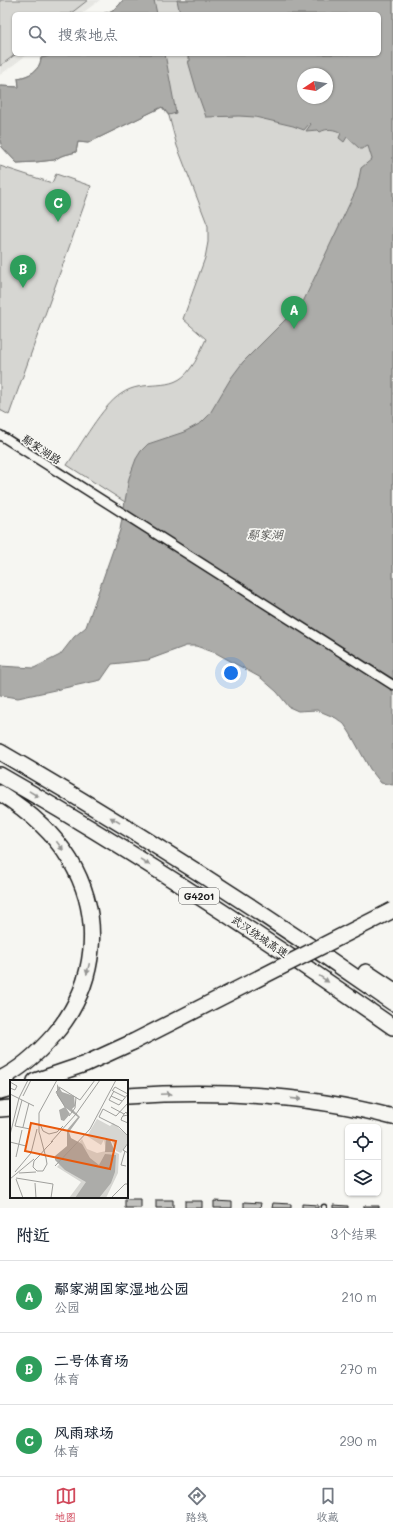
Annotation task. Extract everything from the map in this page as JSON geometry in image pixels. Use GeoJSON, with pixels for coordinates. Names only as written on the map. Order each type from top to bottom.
{"type":"FeatureCollection","features":[{"type":"Feature","properties":{"kind":"highway","name":"武汉绕城高速"},"geometry":{"type":"LineString","coordinates":[[0,752],[116,820],[268,918],[393,1003]]}},
{"type":"Feature","properties":{"kind":"highway","name":"武汉绕城高速"},"geometry":{"type":"LineString","coordinates":[[0,775],[100,834],[182,885],[258,934],[393,1027]]}},
{"type":"Feature","properties":{"kind":"highway"},"geometry":{"type":"LineString","coordinates":[[0,792],[48,831],[70,860],[87,904],[92,944],[84,982],[68,1018],[40,1050],[18,1069],[0,1079]]}},
{"type":"Feature","properties":{"kind":"highway"},"geometry":{"type":"LineString","coordinates":[[177,859],[298,926],[393,990]]}},
{"type":"Feature","properties":{"kind":"highway"},"geometry":{"type":"LineString","coordinates":[[70,1080],[89,1073],[393,910]]}},
{"type":"Feature","properties":{"kind":"highway"},"geometry":{"type":"LineString","coordinates":[[38,1080],[135,1047],[393,921]]}},
{"type":"Feature","properties":{"kind":"highway"},"geometry":{"type":"LineString","coordinates":[[0,1091],[10,1088]]}},
{"type":"Feature","properties":{"kind":"highway"},"geometry":{"type":"LineString","coordinates":[[128,1096],[201,1094],[271,1096],[333,1104],[393,1117]]}},
{"type":"Feature","properties":{"kind":"highway"},"geometry":{"type":"LineString","coordinates":[[0,1100],[10,1097]]}},
{"type":"Feature","properties":{"kind":"highway"},"geometry":{"type":"LineString","coordinates":[[0,1110],[10,1108]]}},
{"type":"Feature","properties":{"kind":"street","name":"鄢家湖路"},"geometry":{"type":"LineString","coordinates":[[0,435],[393,685]]}},
{"type":"Feature","properties":{"kind":"shaded area"},"geometry":{"type":"Polygon","coordinates":[[[0,0],[100,0],[84,12],[12,12],[12,56],[25,56],[0,75],[0,0]]]}},
{"type":"Feature","properties":{"kind":"shaded area"},"geometry":{"type":"Polygon","coordinates":[[[0,0],[88,0],[73,12],[12,12],[12,56],[13,56],[0,66],[0,0]]]}},
{"type":"Feature","properties":{"kind":"shaded area","name":"鄢家湖"},"geometry":{"type":"Polygon","coordinates":[[[123,0],[393,0],[393,673],[67,465],[99,416],[114,400],[130,389],[167,384],[183,377],[195,362],[206,339],[183,319],[205,258],[208,242],[208,226],[177,146],[169,116],[162,107],[88,143],[78,142],[76,152],[61,156],[54,160],[17,163],[2,147],[0,141],[0,86],[19,87],[18,78],[26,76],[36,70],[39,66],[41,58],[49,56],[381,56],[381,12],[109,12],[119,6],[123,0]]]}},
{"type":"Feature","properties":{"kind":"shaded area"},"geometry":{"type":"Polygon","coordinates":[[[0,166],[52,183],[56,174],[91,186],[9,415],[0,410],[0,166]]]}},
{"type":"Feature","properties":{"kind":"water"},"geometry":{"type":"Polygon","coordinates":[[[123,0],[154,0],[157,12],[109,12],[119,6],[123,0]]]}},
{"type":"Feature","properties":{"kind":"water","name":"鄢家湖"},"geometry":{"type":"Polygon","coordinates":[[[177,0],[393,0],[393,785],[381,783],[370,769],[344,724],[336,718],[317,710],[298,711],[289,707],[277,692],[261,678],[216,653],[196,646],[186,646],[148,660],[112,664],[101,680],[18,698],[0,695],[0,666],[34,668],[60,655],[74,637],[86,627],[120,530],[129,478],[136,459],[148,444],[184,432],[201,423],[209,415],[231,378],[243,362],[303,302],[357,188],[361,168],[372,159],[368,146],[360,149],[347,137],[344,142],[339,138],[341,133],[334,130],[325,130],[320,132],[318,130],[306,131],[311,124],[310,123],[304,130],[255,117],[206,117],[188,61],[190,61],[190,58],[188,58],[188,56],[381,56],[381,12],[180,12],[177,0]]]}},
{"type":"Feature","properties":{"kind":"water"},"geometry":{"type":"Polygon","coordinates":[[[49,56],[165,56],[176,113],[169,115],[162,107],[88,143],[78,142],[76,152],[61,156],[54,160],[17,163],[2,147],[0,141],[0,86],[19,87],[18,78],[26,76],[36,70],[39,66],[41,58],[49,56]]]}},
{"type":"Feature","properties":{"kind":"building"},"geometry":{"type":"Polygon","coordinates":[[[125,1199],[141,1199],[141,1208],[125,1208],[125,1199]]]}},
{"type":"Feature","properties":{"kind":"building"},"geometry":{"type":"Polygon","coordinates":[[[156,1200],[173,1200],[173,1208],[156,1208],[156,1200]]]}},
{"type":"Feature","properties":{"kind":"building"},"geometry":{"type":"Polygon","coordinates":[[[185,1201],[202,1201],[202,1208],[185,1208],[185,1201]]]}},
{"type":"Feature","properties":{"kind":"building"},"geometry":{"type":"Polygon","coordinates":[[[214,1201],[232,1202],[232,1208],[214,1208],[214,1201]]]}},
{"type":"Feature","properties":{"kind":"building"},"geometry":{"type":"Polygon","coordinates":[[[244,1202],[261,1203],[260,1208],[244,1208],[244,1202]]]}},
{"type":"Feature","properties":{"kind":"building"},"geometry":{"type":"Polygon","coordinates":[[[273,1203],[291,1204],[291,1208],[272,1208],[273,1203]]]}},
{"type":"Feature","properties":{"kind":"building"},"geometry":{"type":"Polygon","coordinates":[[[302,1204],[318,1205],[318,1208],[302,1208],[302,1204]]]}},
{"type":"Feature","properties":{"kind":"building"},"geometry":{"type":"Polygon","coordinates":[[[333,1205],[348,1206],[348,1208],[333,1208],[333,1205]]]}},
{"type":"Feature","properties":{"kind":"building"},"geometry":{"type":"Polygon","coordinates":[[[364,1206],[379,1206],[379,1208],[364,1208],[364,1206]]]}},
{"type":"Feature","properties":{"kind":"place","name":"风雨球场"},"geometry":{"type":"Point","coordinates":[58,222]}},
{"type":"Feature","properties":{"kind":"place","name":"二号体育场"},"geometry":{"type":"Point","coordinates":[23,288]}},
{"type":"Feature","properties":{"kind":"place","name":"鄢家湖国家湿地公园"},"geometry":{"type":"Point","coordinates":[294,329]}}]}
